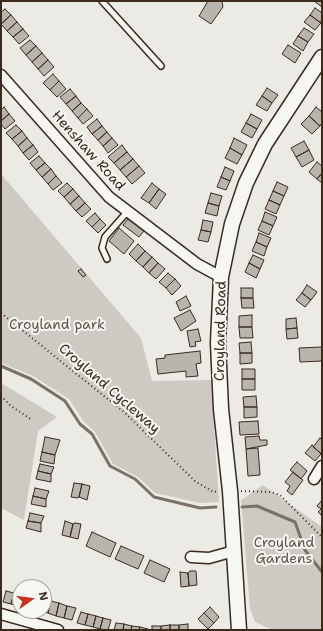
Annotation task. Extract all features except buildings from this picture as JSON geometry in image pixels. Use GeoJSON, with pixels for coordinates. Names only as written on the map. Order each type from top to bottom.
{"type":"FeatureCollection","features":[{"type":"Feature","properties":{"kind":"main road","name":"Croyland Road"},"geometry":{"type":"LineString","coordinates":[[239,630],[230,494],[221,409],[218,343],[221,277],[232,224],[246,183],[266,144],[322,57]]}},
{"type":"Feature","properties":{"kind":"street","name":"Henshaw Road"},"geometry":{"type":"LineString","coordinates":[[1,75],[109,197],[197,264],[221,277]]}},
{"type":"Feature","properties":{"kind":"street"},"geometry":{"type":"LineString","coordinates":[[314,479],[322,466]]}},
{"type":"Feature","properties":{"kind":"street"},"geometry":{"type":"LineString","coordinates":[[192,557],[209,558],[234,551]]}},
{"type":"Feature","properties":{"kind":"street"},"geometry":{"type":"LineString","coordinates":[[1,614],[58,630]]}},
{"type":"Feature","properties":{"kind":"lane"},"geometry":{"type":"LineString","coordinates":[[102,1],[161,66]]}},
{"type":"Feature","properties":{"kind":"lane"},"geometry":{"type":"LineString","coordinates":[[107,259],[102,248],[105,237],[128,211]]}},
{"type":"Feature","properties":{"kind":"path","name":"Croyland Cycleway"},"geometry":{"type":"LineString","coordinates":[[1,313],[133,420],[195,481],[213,492],[230,494],[271,492],[280,496],[322,537]]}},
{"type":"Feature","properties":{"kind":"path"},"geometry":{"type":"LineString","coordinates":[[1,396],[11,406],[32,420]]}},
{"type":"Feature","properties":{"kind":"green space","name":"Croyland park"},"geometry":{"type":"Polygon","coordinates":[[[1,174],[141,338],[152,381],[211,380],[219,502],[200,503],[155,493],[138,477],[113,464],[95,432],[84,422],[69,399],[33,376],[1,363],[1,174]]]}},
{"type":"Feature","properties":{"kind":"green space"},"geometry":{"type":"Polygon","coordinates":[[[1,383],[57,417],[38,431],[24,520],[1,508],[1,383]]]}},
{"type":"Feature","properties":{"kind":"green space","name":"Croyland Gardens"},"geometry":{"type":"Polygon","coordinates":[[[263,485],[322,527],[322,630],[273,630],[255,622],[250,609],[241,500],[263,485]]]}},
{"type":"Feature","properties":{"kind":"waterway"},"geometry":{"type":"LineString","coordinates":[[1,366],[31,379],[65,401],[80,424],[92,434],[110,466],[135,479],[154,497],[200,508],[216,507]]}},
{"type":"Feature","properties":{"kind":"waterway"},"geometry":{"type":"LineString","coordinates":[[242,507],[257,506],[295,522],[305,550],[322,572]]}}]}
